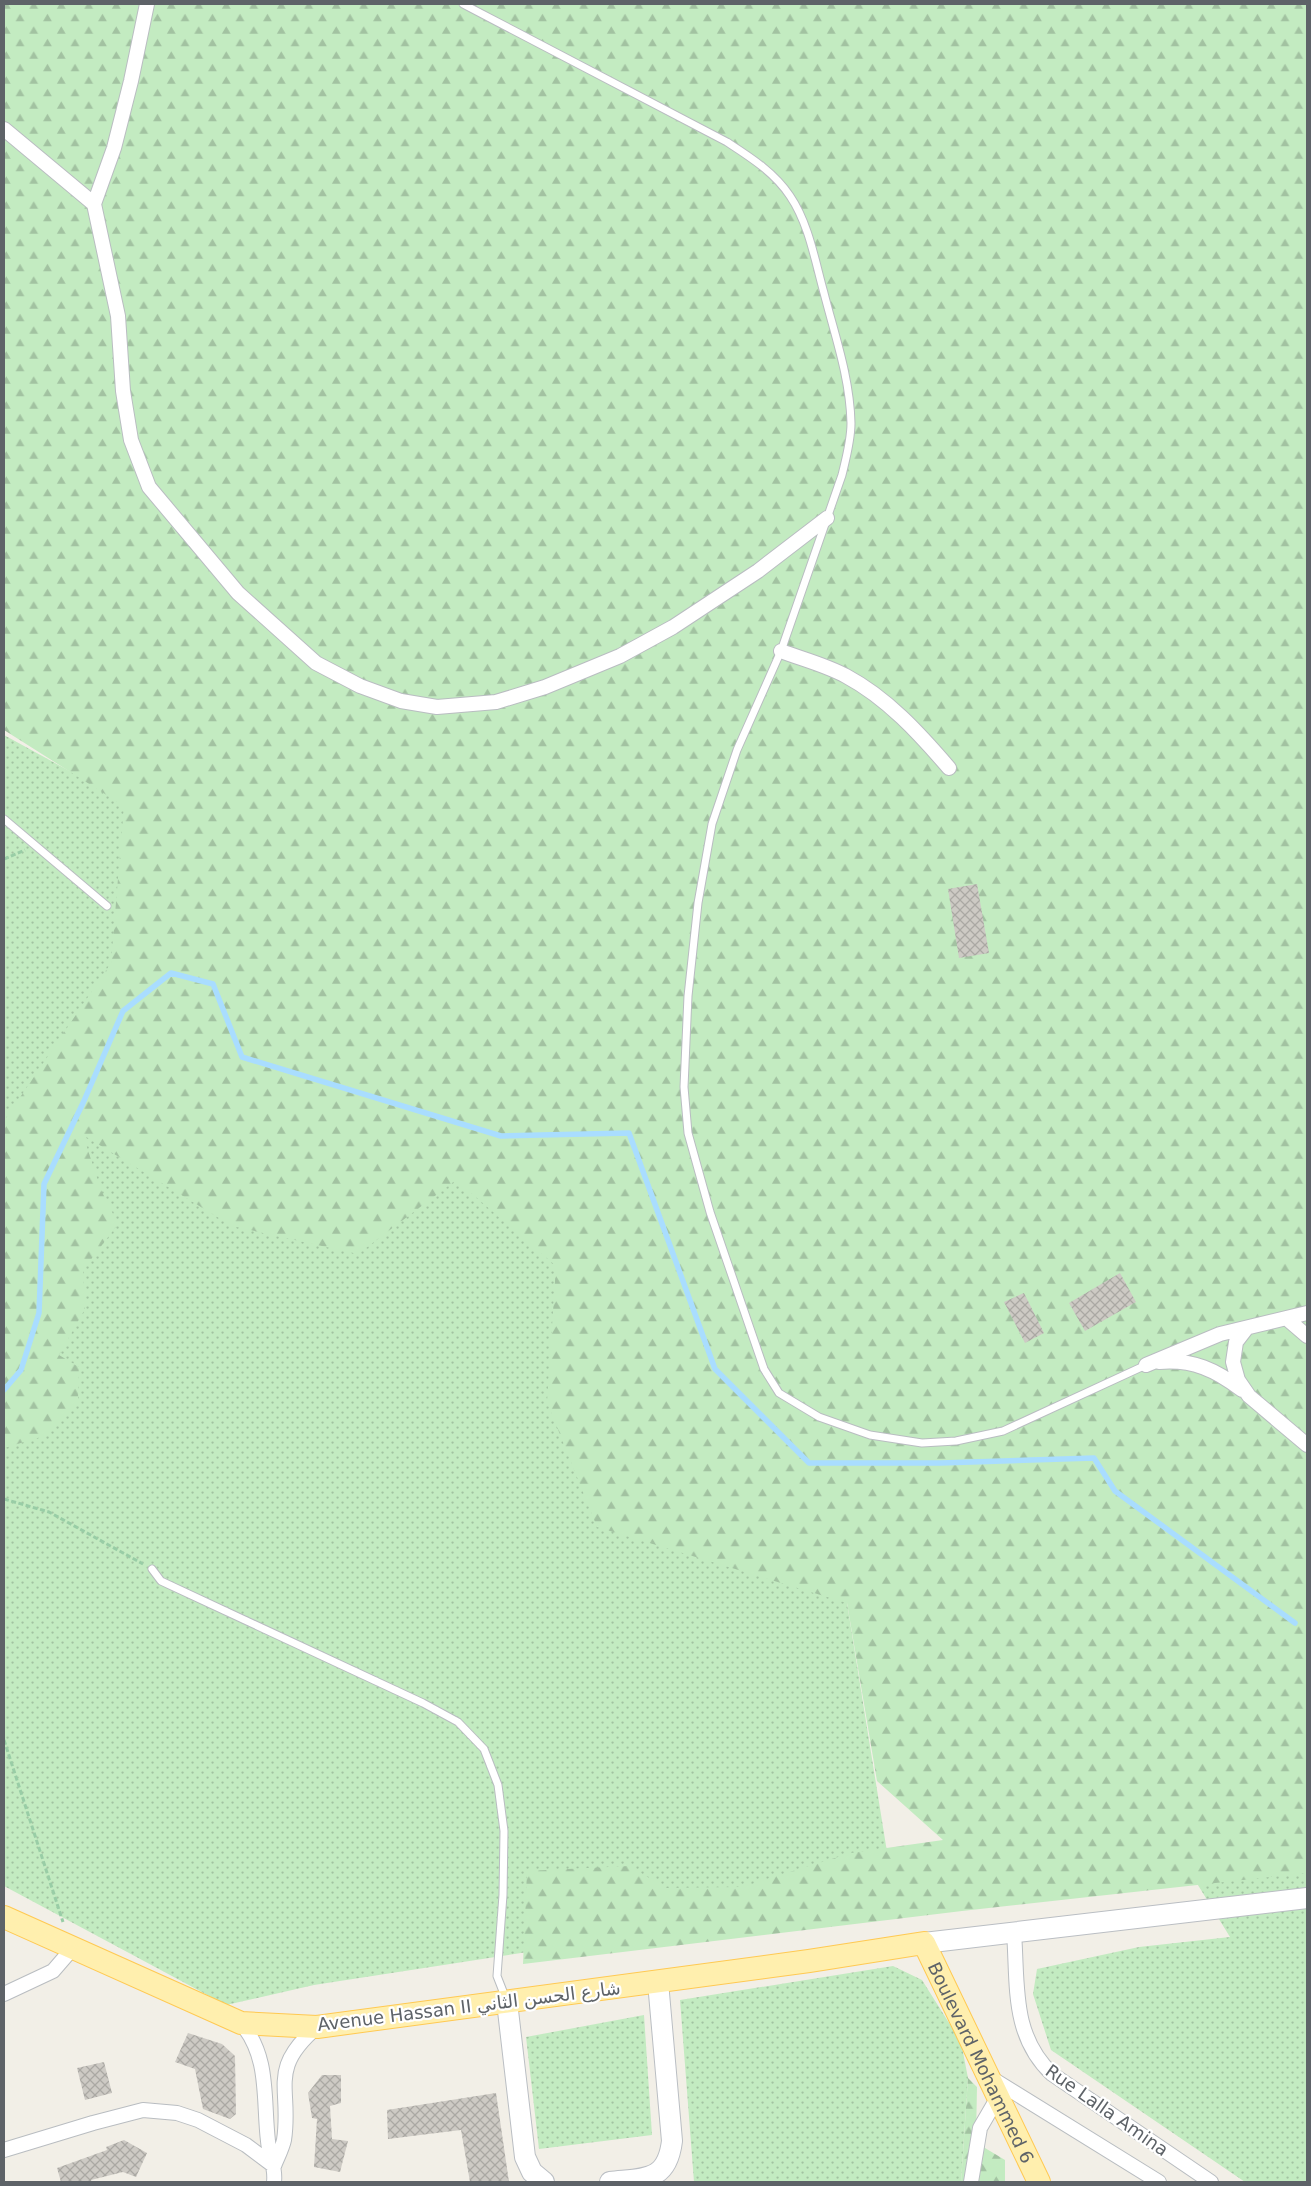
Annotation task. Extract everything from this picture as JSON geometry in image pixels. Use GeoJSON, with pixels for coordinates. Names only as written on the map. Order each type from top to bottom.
{"type":"FeatureCollection","features":[{"type":"Feature","properties":{"kind":"main road"},"geometry":{"type":"LineString","coordinates":[[924,1943],[1307,1898]]}},
{"type":"Feature","properties":{"kind":"main road","name":"Avenue Hassan II شارع الحسن الثاني"},"geometry":{"type":"LineString","coordinates":[[4,1917],[241,2023],[317,2027],[658,1982],[924,1943]]}},
{"type":"Feature","properties":{"kind":"main road","name":"Boulevard Mohammed 6"},"geometry":{"type":"LineString","coordinates":[[924,1943],[1039,2182]]}},
{"type":"Feature","properties":{"kind":"main road"},"geometry":{"type":"LineString","coordinates":[[610,2182],[644,2180],[665,2167],[670,2157],[672,2141],[658,1982]]}},
{"type":"Feature","properties":{"kind":"main road"},"geometry":{"type":"LineString","coordinates":[[507,2002],[525,2157],[532,2172],[544,2182]]}},
{"type":"Feature","properties":{"kind":"street"},"geometry":{"type":"LineString","coordinates":[[147,4],[131,81],[114,148],[94,204],[118,316],[122,391],[131,440],[149,487],[238,593],[316,663],[360,686],[402,702],[437,708],[496,702],[545,687],[620,656],[674,627],[758,571],[827,518]]}},
{"type":"Feature","properties":{"kind":"street"},"geometry":{"type":"LineString","coordinates":[[4,129],[94,204]]}},
{"type":"Feature","properties":{"kind":"street"},"geometry":{"type":"LineString","coordinates":[[781,651],[845,676],[875,694],[918,732],[949,768]]}},
{"type":"Feature","properties":{"kind":"street"},"geometry":{"type":"LineString","coordinates":[[1146,1365],[1220,1334],[1307,1313]]}},
{"type":"Feature","properties":{"kind":"street"},"geometry":{"type":"LineString","coordinates":[[1286,1318],[1307,1336]]}},
{"type":"Feature","properties":{"kind":"street"},"geometry":{"type":"LineString","coordinates":[[1246,1329],[1236,1342],[1233,1362],[1238,1380],[1249,1396]]}},
{"type":"Feature","properties":{"kind":"street"},"geometry":{"type":"LineString","coordinates":[[1146,1365],[1161,1362],[1182,1362],[1203,1366],[1223,1375],[1307,1445]]}},
{"type":"Feature","properties":{"kind":"street","name":"Rue Lalla Amina"},"geometry":{"type":"LineString","coordinates":[[1014,1933],[1022,2028],[1032,2051],[1041,2064],[1052,2074],[1211,2182]]}},
{"type":"Feature","properties":{"kind":"street"},"geometry":{"type":"LineString","coordinates":[[4,1994],[53,1971],[72,1949]]}},
{"type":"Feature","properties":{"kind":"street"},"geometry":{"type":"LineString","coordinates":[[241,2023],[252,2036],[263,2065],[268,2142],[274,2166],[274,2182]]}},
{"type":"Feature","properties":{"kind":"street"},"geometry":{"type":"LineString","coordinates":[[274,2166],[284,2141],[284,2077],[290,2060],[302,2041],[317,2027]]}},
{"type":"Feature","properties":{"kind":"street"},"geometry":{"type":"LineString","coordinates":[[988,2076],[1160,2182]]}},
{"type":"Feature","properties":{"kind":"street"},"geometry":{"type":"LineString","coordinates":[[971,2182],[980,2128],[998,2097]]}},
{"type":"Feature","properties":{"kind":"street"},"geometry":{"type":"LineString","coordinates":[[4,2150],[143,2110],[177,2113],[198,2120],[246,2145],[274,2166]]}},
{"type":"Feature","properties":{"kind":"lane"},"geometry":{"type":"LineString","coordinates":[[463,4],[727,142],[757,162],[775,177],[791,197],[805,227],[847,380],[851,424],[848,453],[781,651],[737,750],[712,824],[698,903],[688,996],[684,1086],[688,1133],[705,1195],[764,1369],[779,1393],[819,1417],[870,1435],[922,1443],[956,1441],[1003,1431],[1146,1365]]}},
{"type":"Feature","properties":{"kind":"lane"},"geometry":{"type":"LineString","coordinates":[[4,819],[107,906]]}},
{"type":"Feature","properties":{"kind":"lane"},"geometry":{"type":"LineString","coordinates":[[152,1569],[161,1581],[371,1678],[458,1722],[484,1749],[498,1785],[504,1831],[503,1895],[497,1976],[507,2002]]}},
{"type":"Feature","properties":{"kind":"path"},"geometry":{"type":"LineString","coordinates":[[4,859],[37,845]]}},
{"type":"Feature","properties":{"kind":"path"},"geometry":{"type":"LineString","coordinates":[[4,1499],[49,1512],[93,1534],[152,1569]]}},
{"type":"Feature","properties":{"kind":"path"},"geometry":{"type":"LineString","coordinates":[[4,1740],[72,1949]]}},
{"type":"Feature","properties":{"kind":"green space"},"geometry":{"type":"Polygon","coordinates":[[[4,4],[1307,4],[1307,2182],[1245,2182],[1051,2050],[1033,1994],[1037,1969],[1139,1947],[1230,1937],[647,992],[847,1603],[887,1852],[896,1895],[314,1985],[226,2005],[4,1886],[4,735],[259,875],[4,4]]]}},
{"type":"Feature","properties":{"kind":"green space"},"geometry":{"type":"Polygon","coordinates":[[[4,4],[1307,4],[1307,1873],[962,1911],[523,1964],[527,1871],[629,1866],[666,1888],[741,1887],[851,1853],[943,1840],[877,1781],[847,1603],[597,1527],[547,1402],[556,1266],[456,1180],[358,1254],[232,1226],[83,1135],[101,1190],[118,1224],[83,1270],[85,1309],[59,1355],[79,1367],[78,1400],[41,1437],[4,1448],[4,1121],[111,963],[124,806],[4,730],[4,4]]]}},
{"type":"Feature","properties":{"kind":"green space"},"geometry":{"type":"Polygon","coordinates":[[[893,1966],[922,1980],[961,2042],[968,2078],[961,2182],[694,2182],[680,2000],[893,1966]]]}},
{"type":"Feature","properties":{"kind":"green space"},"geometry":{"type":"Polygon","coordinates":[[[644,2015],[652,2135],[539,2149],[526,2037],[644,2015]]]}},
{"type":"Feature","properties":{"kind":"green space"},"geometry":{"type":"Polygon","coordinates":[[[968,2078],[977,2087],[976,2138],[985,2148],[1005,2160],[1005,2182],[961,2182],[968,2078]]]}},
{"type":"Feature","properties":{"kind":"building"},"geometry":{"type":"Polygon","coordinates":[[[977,884],[989,953],[959,958],[948,889],[977,884]]]}},
{"type":"Feature","properties":{"kind":"building"},"geometry":{"type":"Polygon","coordinates":[[[1120,1273],[1136,1302],[1085,1331],[1069,1303],[1120,1273]]]}},
{"type":"Feature","properties":{"kind":"building"},"geometry":{"type":"Polygon","coordinates":[[[1024,1293],[1044,1333],[1025,1343],[1004,1302],[1024,1293]]]}},
{"type":"Feature","properties":{"kind":"building"},"geometry":{"type":"Polygon","coordinates":[[[188,2033],[222,2044],[235,2056],[236,2114],[230,2119],[203,2109],[195,2069],[175,2062],[188,2033]]]}},
{"type":"Feature","properties":{"kind":"building"},"geometry":{"type":"Polygon","coordinates":[[[104,2062],[112,2093],[85,2100],[77,2068],[104,2062]]]}},
{"type":"Feature","properties":{"kind":"building"},"geometry":{"type":"Polygon","coordinates":[[[322,2075],[341,2075],[341,2103],[330,2106],[332,2139],[348,2141],[340,2172],[314,2167],[317,2119],[312,2118],[308,2093],[322,2075]]]}},
{"type":"Feature","properties":{"kind":"building"},"geometry":{"type":"Polygon","coordinates":[[[496,2093],[509,2182],[470,2182],[461,2130],[388,2139],[387,2110],[496,2093]]]}},
{"type":"Feature","properties":{"kind":"building"},"geometry":{"type":"Polygon","coordinates":[[[124,2140],[147,2153],[136,2177],[123,2172],[91,2180],[92,2182],[61,2182],[57,2168],[107,2150],[106,2147],[124,2140]]]}},
{"type":"Feature","properties":{"kind":"waterway"},"geometry":{"type":"LineString","coordinates":[[4,1390],[21,1370],[39,1313],[44,1184],[83,1103],[123,1011],[171,973],[213,984],[242,1057],[501,1136],[629,1133],[715,1369],[809,1463],[941,1463],[1094,1458],[1115,1491],[1295,1623]]}}]}
